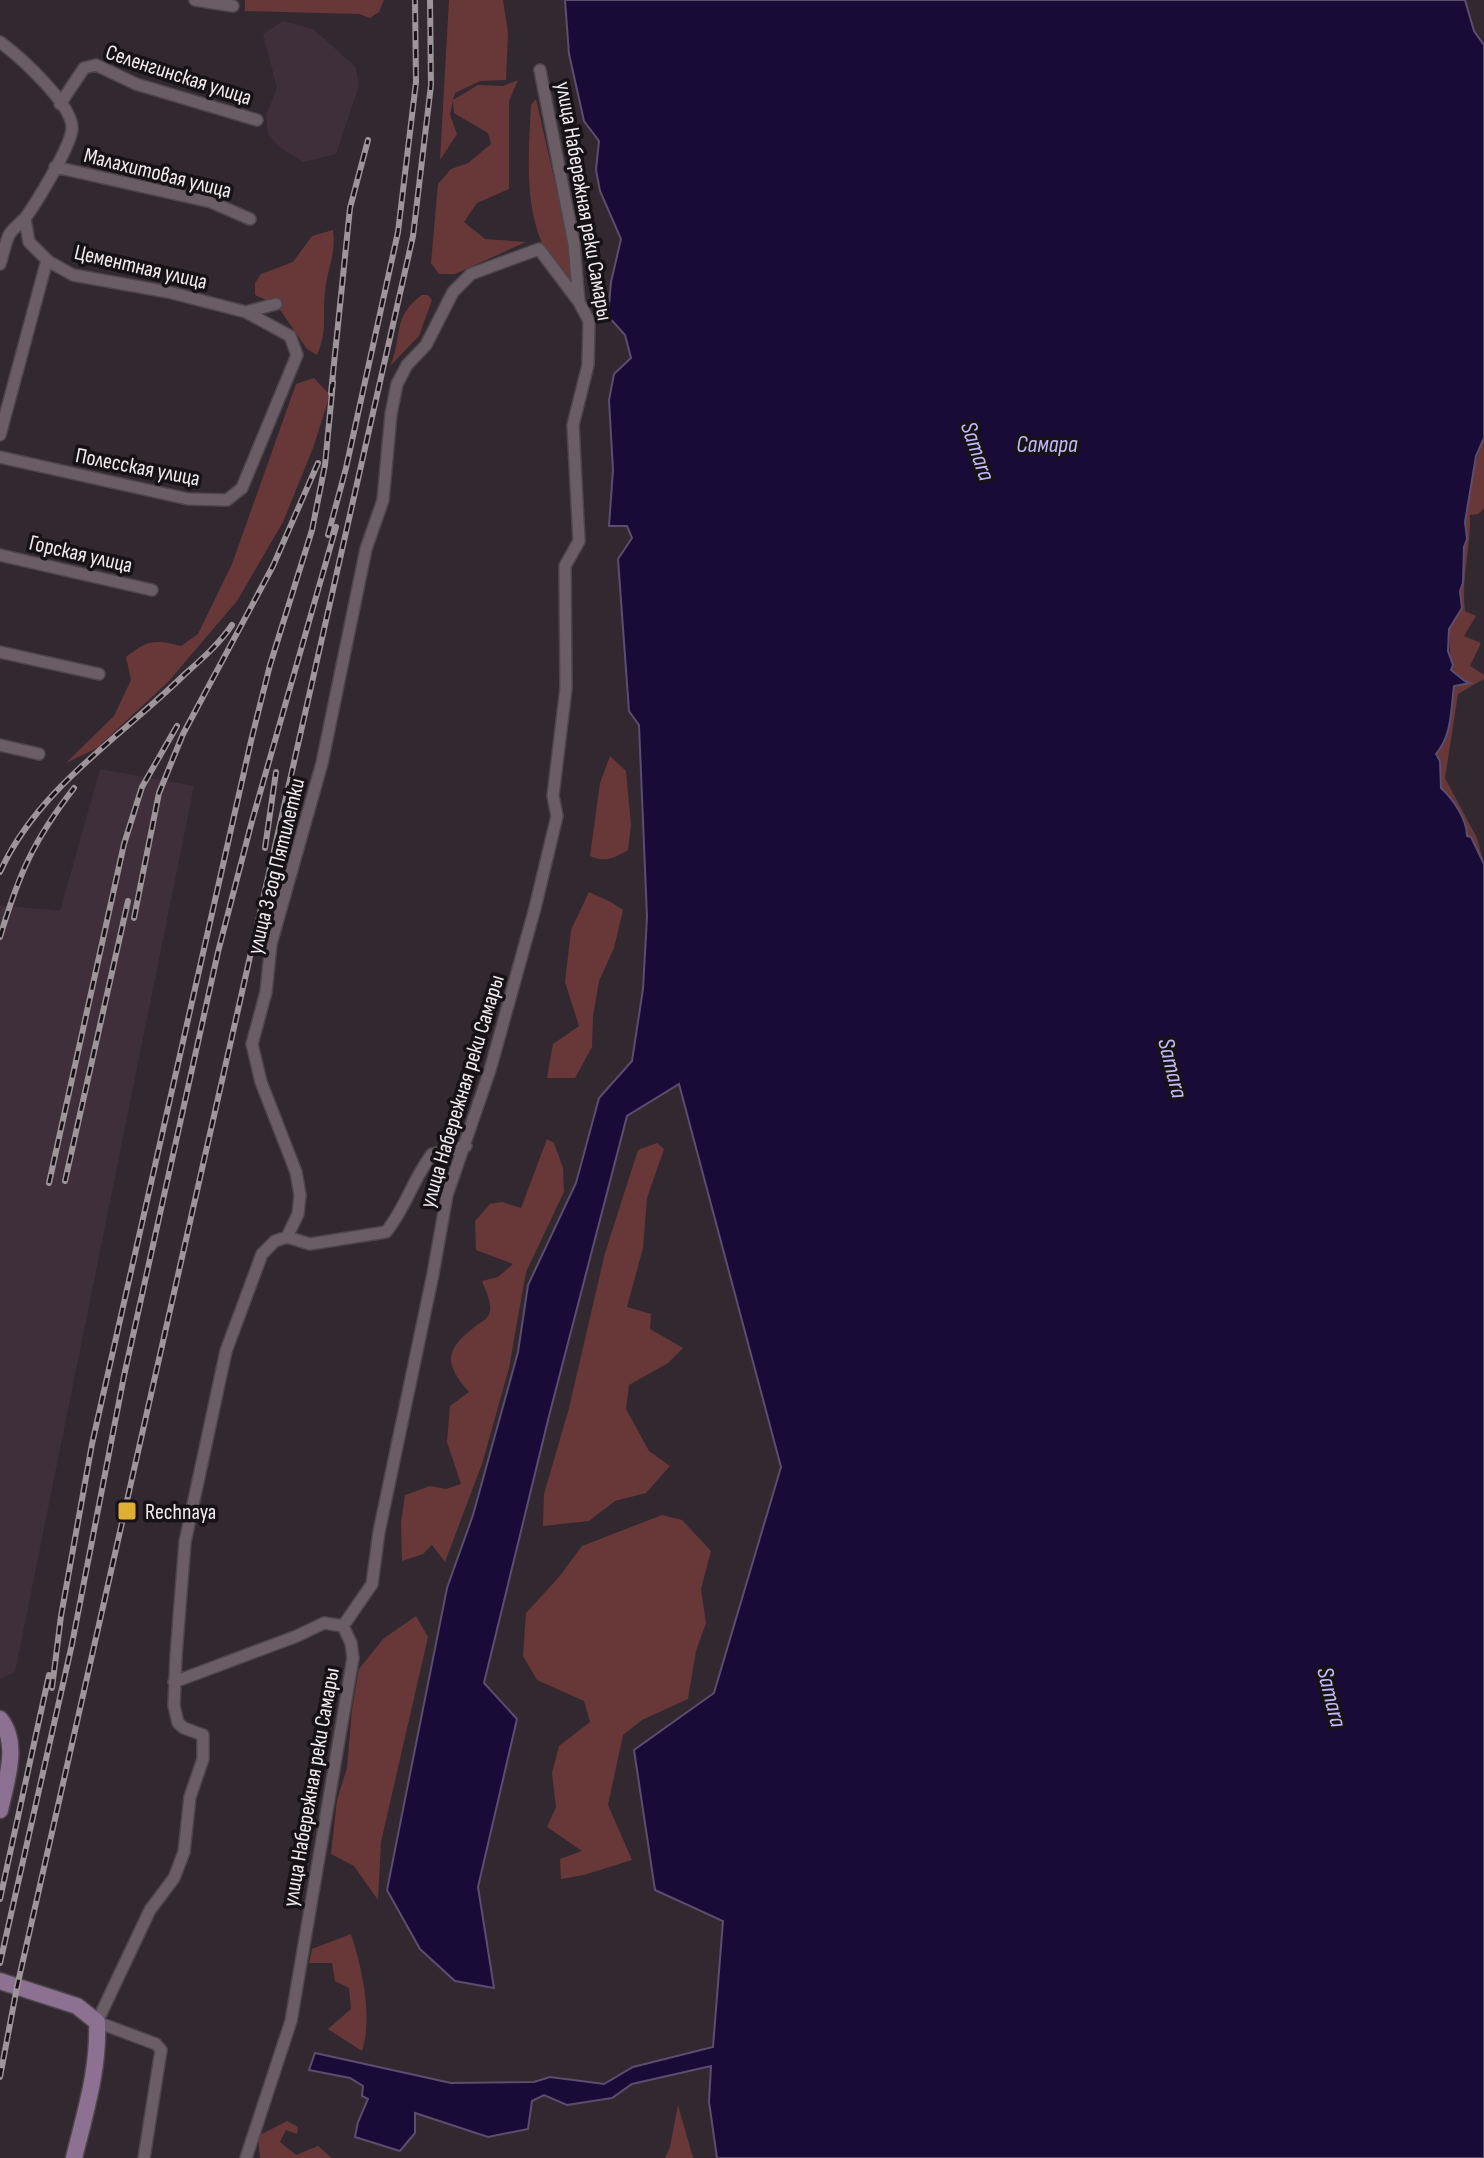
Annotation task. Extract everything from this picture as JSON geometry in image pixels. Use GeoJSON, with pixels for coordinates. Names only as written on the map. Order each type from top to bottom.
{"type":"FeatureCollection","features":[{"type":"Feature","properties":{"kind":"street"},"geometry":{"type":"LineString","coordinates":[[195,0],[233,6]]}},
{"type":"Feature","properties":{"kind":"street"},"geometry":{"type":"LineString","coordinates":[[0,42],[22,58],[69,115],[72,129],[55,167],[25,219],[10,234],[0,264]]}},
{"type":"Feature","properties":{"kind":"street","name":"Селенгинская улица"},"geometry":{"type":"LineString","coordinates":[[60,104],[84,68],[96,65],[136,84],[257,120]]}},
{"type":"Feature","properties":{"kind":"street","name":"улица Набережная реки Самары"},"geometry":{"type":"LineString","coordinates":[[246,2158],[291,2021],[353,1658],[351,1643],[343,1626],[372,1584],[379,1532],[447,1195],[466,1146],[535,908],[557,816],[553,796],[566,688],[565,566],[579,541],[573,425],[588,365],[589,321],[579,302],[574,244],[540,70]]}},
{"type":"Feature","properties":{"kind":"street","name":"Малахитовая улица"},"geometry":{"type":"LineString","coordinates":[[55,167],[211,202],[250,219]]}},
{"type":"Feature","properties":{"kind":"street","name":"Цементная улица"},"geometry":{"type":"LineString","coordinates":[[25,219],[29,242],[47,260],[73,275],[168,292],[246,312],[276,304]]}},
{"type":"Feature","properties":{"kind":"street","name":"улица 3 год Пятилетки"},"geometry":{"type":"LineString","coordinates":[[97,2022],[150,1910],[174,1878],[184,1852],[190,1797],[203,1759],[203,1735],[178,1723],[174,1706],[185,1542],[226,1351],[262,1254],[275,1241],[287,1237],[298,1214],[300,1195],[296,1172],[261,1082],[252,1044],[266,992],[271,944],[322,763],[366,549],[383,500],[397,384],[407,365],[426,345],[453,292],[471,274],[539,249],[579,302]]}},
{"type":"Feature","properties":{"kind":"street"},"geometry":{"type":"LineString","coordinates":[[0,435],[47,260]]}},
{"type":"Feature","properties":{"kind":"street","name":"Полесская улица"},"geometry":{"type":"LineString","coordinates":[[0,457],[188,499],[227,500],[242,488],[297,355],[290,336],[246,312]]}},
{"type":"Feature","properties":{"kind":"street","name":"Горская улица"},"geometry":{"type":"LineString","coordinates":[[0,555],[152,590]]}},
{"type":"Feature","properties":{"kind":"street"},"geometry":{"type":"LineString","coordinates":[[0,652],[99,674]]}},
{"type":"Feature","properties":{"kind":"street"},"geometry":{"type":"LineString","coordinates":[[0,745],[39,754]]}},
{"type":"Feature","properties":{"kind":"street"},"geometry":{"type":"LineString","coordinates":[[287,1237],[310,1244],[386,1232],[395,1221],[417,1174],[432,1154],[466,1146]]}},
{"type":"Feature","properties":{"kind":"street"},"geometry":{"type":"LineString","coordinates":[[174,1682],[324,1623],[343,1626]]}},
{"type":"Feature","properties":{"kind":"street"},"geometry":{"type":"LineString","coordinates":[[0,1719],[6,1726],[10,1748],[0,1810]]}},
{"type":"Feature","properties":{"kind":"street"},"geometry":{"type":"LineString","coordinates":[[0,1981],[77,2006],[97,2022],[156,2044],[161,2050],[144,2158]]}},
{"type":"Feature","properties":{"kind":"street"},"geometry":{"type":"LineString","coordinates":[[74,2158],[94,2078],[97,2022]]}},
{"type":"Feature","properties":{"kind":"shaded area"},"geometry":{"type":"Polygon","coordinates":[[[245,0],[384,0],[379,12],[370,18],[359,14],[245,11],[245,0]]]}},
{"type":"Feature","properties":{"kind":"shaded area"},"geometry":{"type":"Polygon","coordinates":[[[449,0],[503,0],[508,33],[506,80],[480,81],[455,93],[450,115],[457,134],[440,160],[449,0]]]}},
{"type":"Feature","properties":{"kind":"shaded area"},"geometry":{"type":"Polygon","coordinates":[[[283,21],[313,29],[356,67],[359,86],[336,154],[303,162],[281,148],[268,134],[266,115],[277,88],[263,34],[283,21]]]}},
{"type":"Feature","properties":{"kind":"shaded area"},"geometry":{"type":"Polygon","coordinates":[[[518,80],[509,101],[509,189],[477,203],[464,222],[485,239],[526,242],[455,274],[439,274],[431,263],[438,184],[451,169],[468,163],[491,144],[488,133],[454,113],[453,100],[478,85],[503,86],[518,80]]]}},
{"type":"Feature","properties":{"kind":"shaded area"},"geometry":{"type":"Polygon","coordinates":[[[536,99],[566,231],[573,283],[556,266],[544,247],[531,201],[531,105],[536,99]]]}},
{"type":"Feature","properties":{"kind":"shaded area"},"geometry":{"type":"Polygon","coordinates":[[[333,230],[324,331],[317,355],[307,349],[276,304],[255,295],[255,283],[261,274],[293,262],[312,236],[333,230]]]}},
{"type":"Feature","properties":{"kind":"shaded area"},"geometry":{"type":"Polygon","coordinates":[[[422,295],[428,295],[432,300],[419,336],[390,366],[406,311],[422,295]]]}},
{"type":"Feature","properties":{"kind":"shaded area"},"geometry":{"type":"Polygon","coordinates":[[[314,378],[330,395],[313,448],[283,522],[237,601],[168,682],[97,748],[66,763],[114,716],[131,680],[126,657],[152,642],[181,646],[198,634],[232,564],[296,384],[314,378]]]}},
{"type":"Feature","properties":{"kind":"shaded area"},"geometry":{"type":"Polygon","coordinates":[[[1484,438],[1484,509],[1470,515],[1464,587],[1465,611],[1476,616],[1464,636],[1481,643],[1470,666],[1484,675],[1484,679],[1458,694],[1445,778],[1477,838],[1484,864],[1471,837],[1466,836],[1453,800],[1441,788],[1440,761],[1436,754],[1448,731],[1454,686],[1468,683],[1451,670],[1449,629],[1459,613],[1467,501],[1484,438]]]}},
{"type":"Feature","properties":{"kind":"shaded area"},"geometry":{"type":"Polygon","coordinates":[[[610,756],[626,771],[631,825],[628,850],[601,859],[590,856],[600,783],[610,756]]]}},
{"type":"Feature","properties":{"kind":"shaded area"},"geometry":{"type":"Polygon","coordinates":[[[100,769],[194,786],[15,1672],[0,1679],[0,905],[60,911],[100,769]]]}},
{"type":"Feature","properties":{"kind":"shaded area"},"geometry":{"type":"Polygon","coordinates":[[[589,892],[623,910],[614,948],[599,981],[592,1047],[575,1078],[547,1078],[553,1044],[579,1026],[565,982],[571,930],[589,892]]]}},
{"type":"Feature","properties":{"kind":"shaded area"},"geometry":{"type":"Polygon","coordinates":[[[547,1139],[554,1143],[563,1168],[564,1192],[526,1272],[509,1368],[482,1464],[445,1562],[432,1545],[423,1554],[402,1561],[401,1522],[405,1495],[430,1486],[446,1489],[461,1484],[447,1442],[450,1406],[469,1392],[454,1372],[451,1356],[459,1341],[489,1313],[489,1300],[482,1281],[498,1277],[513,1264],[476,1250],[475,1221],[490,1204],[502,1202],[521,1208],[547,1139]]]}},
{"type":"Feature","properties":{"kind":"shaded area"},"geometry":{"type":"Polygon","coordinates":[[[657,1143],[664,1149],[647,1198],[643,1248],[627,1307],[651,1314],[650,1329],[683,1348],[668,1363],[629,1385],[626,1409],[649,1451],[670,1466],[646,1493],[615,1501],[589,1521],[543,1526],[544,1494],[569,1408],[605,1253],[638,1150],[657,1143]]]}},
{"type":"Feature","properties":{"kind":"shaded area"},"geometry":{"type":"Polygon","coordinates":[[[662,1515],[682,1520],[711,1551],[701,1589],[706,1623],[696,1651],[688,1699],[642,1720],[623,1735],[608,1805],[632,1860],[561,1879],[560,1859],[582,1851],[547,1827],[556,1807],[552,1773],[559,1746],[590,1722],[584,1701],[537,1680],[523,1656],[526,1613],[582,1546],[662,1515]]]}},
{"type":"Feature","properties":{"kind":"shaded area"},"geometry":{"type":"Polygon","coordinates":[[[416,1616],[428,1637],[381,1842],[378,1900],[354,1866],[331,1854],[337,1800],[347,1768],[359,1669],[383,1639],[416,1616]]]}},
{"type":"Feature","properties":{"kind":"shaded area"},"geometry":{"type":"Polygon","coordinates":[[[351,1934],[359,1961],[366,2008],[362,2051],[328,2029],[351,2009],[349,1988],[335,1981],[332,1963],[309,1963],[312,1949],[351,1934]]]}},
{"type":"Feature","properties":{"kind":"shaded area"},"geometry":{"type":"Polygon","coordinates":[[[678,2105],[693,2158],[665,2158],[678,2105]]]}},
{"type":"Feature","properties":{"kind":"shaded area"},"geometry":{"type":"Polygon","coordinates":[[[287,2121],[298,2127],[297,2134],[286,2130],[280,2142],[296,2155],[318,2146],[332,2158],[260,2158],[258,2136],[287,2121]]]}},
{"type":"Feature","properties":{"kind":"water","name":"Самара"},"geometry":{"type":"Polygon","coordinates":[[[565,0],[1465,0],[1474,31],[1484,45],[1484,438],[1476,456],[1465,522],[1467,539],[1460,591],[1462,608],[1449,629],[1451,670],[1470,683],[1454,686],[1448,731],[1436,754],[1440,761],[1441,788],[1458,810],[1467,836],[1471,837],[1484,864],[1484,2158],[717,2158],[709,2102],[711,2066],[632,2084],[612,2098],[567,2105],[544,2095],[532,2101],[528,2129],[488,2137],[415,2113],[415,2133],[400,2151],[355,2137],[368,2099],[362,2096],[363,2086],[350,2078],[309,2070],[315,2053],[451,2083],[534,2082],[550,2077],[604,2084],[633,2067],[713,2047],[723,1921],[655,1890],[634,1750],[714,1693],[781,1467],[679,1084],[627,1116],[484,1683],[517,1719],[478,1887],[494,1988],[455,1981],[420,1949],[387,1890],[447,1588],[473,1515],[518,1352],[528,1285],[576,1183],[599,1098],[632,1061],[643,989],[647,917],[639,725],[629,711],[618,559],[632,538],[627,526],[609,526],[613,470],[609,400],[614,374],[631,358],[625,335],[608,316],[611,282],[621,239],[600,191],[596,170],[599,141],[584,121],[569,54],[565,0]]]}},
{"type":"Feature","properties":{"kind":"railway"},"geometry":{"type":"LineString","coordinates":[[328,535],[346,468],[398,232],[416,82],[415,0]]}},
{"type":"Feature","properties":{"kind":"railway"},"geometry":{"type":"LineString","coordinates":[[0,2077],[17,1987],[413,236],[431,85],[430,0]]}},
{"type":"Feature","properties":{"kind":"railway"},"geometry":{"type":"LineString","coordinates":[[331,393],[350,208],[368,140]]}},
{"type":"Feature","properties":{"kind":"railway"},"geometry":{"type":"LineString","coordinates":[[52,1688],[61,1616],[92,1444],[251,741],[270,665],[312,530],[325,465],[333,382]]}},
{"type":"Feature","properties":{"kind":"railway"},"geometry":{"type":"LineString","coordinates":[[134,918],[159,793],[183,734],[273,566],[318,463]]}},
{"type":"Feature","properties":{"kind":"railway"},"geometry":{"type":"LineString","coordinates":[[0,1963],[72,1644],[124,1376],[218,952],[336,527]]}},
{"type":"Feature","properties":{"kind":"railway"},"geometry":{"type":"LineString","coordinates":[[0,872],[16,842],[58,789],[204,657],[232,625]]}},
{"type":"Feature","properties":{"kind":"railway"},"geometry":{"type":"LineString","coordinates":[[49,1183],[124,844],[142,787],[177,726]]}},
{"type":"Feature","properties":{"kind":"railway"},"geometry":{"type":"LineString","coordinates":[[265,848],[276,772]]}},
{"type":"Feature","properties":{"kind":"railway"},"geometry":{"type":"LineString","coordinates":[[0,937],[29,859],[74,788]]}},
{"type":"Feature","properties":{"kind":"railway"},"geometry":{"type":"LineString","coordinates":[[65,1181],[128,901]]}},
{"type":"Feature","properties":{"kind":"railway"},"geometry":{"type":"LineString","coordinates":[[0,1899],[49,1675]]}},
{"type":"Feature","properties":{"kind":"place","name":"Rechnaya"},"geometry":{"type":"Point","coordinates":[127,1511]}},
{"type":"Feature","properties":{"kind":"water label","name":"Samara"},"geometry":{"type":"Point","coordinates":[978,451]}},
{"type":"Feature","properties":{"kind":"water label","name":"Samara"},"geometry":{"type":"Point","coordinates":[1173,1068]}},
{"type":"Feature","properties":{"kind":"water label","name":"Samara"},"geometry":{"type":"Point","coordinates":[1332,1697]}}]}
